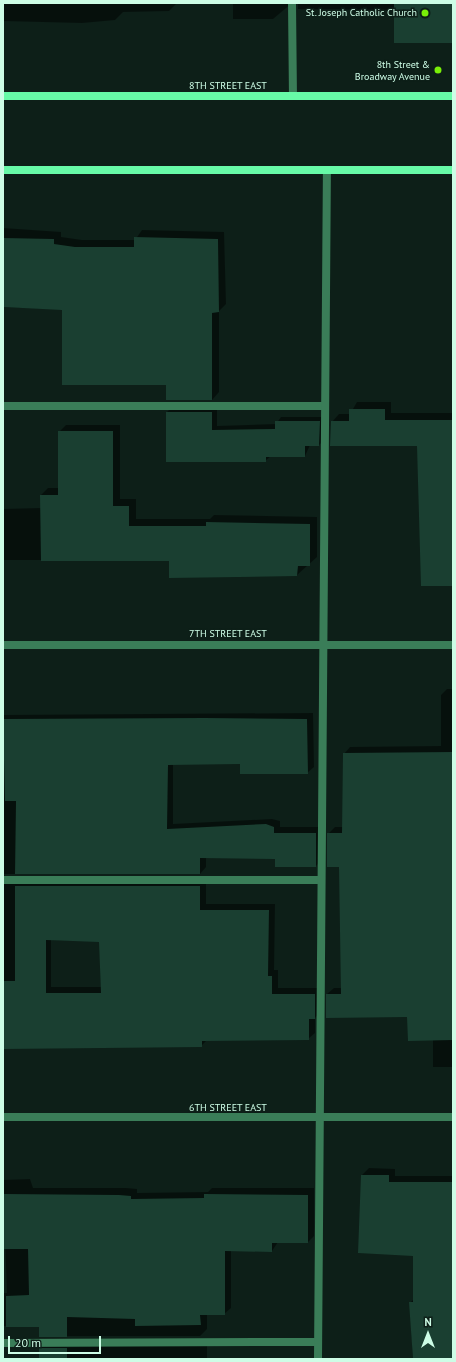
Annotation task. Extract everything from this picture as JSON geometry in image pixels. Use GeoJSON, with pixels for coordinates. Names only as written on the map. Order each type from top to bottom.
{"type":"FeatureCollection","features":[{"type":"Feature","properties":{"kind":"main road","name":"8TH STREET EAST"},"geometry":{"type":"LineString","coordinates":[[3,96],[453,96]]}},
{"type":"Feature","properties":{"kind":"main road"},"geometry":{"type":"LineString","coordinates":[[3,170],[453,170]]}},
{"type":"Feature","properties":{"kind":"street"},"geometry":{"type":"LineString","coordinates":[[292,3],[293,96]]}},
{"type":"Feature","properties":{"kind":"street"},"geometry":{"type":"LineString","coordinates":[[318,1359],[322,1118],[320,880],[326,170]]}},
{"type":"Feature","properties":{"kind":"street"},"geometry":{"type":"LineString","coordinates":[[3,406],[325,406]]}},
{"type":"Feature","properties":{"kind":"street","name":"7TH STREET EAST"},"geometry":{"type":"LineString","coordinates":[[3,644],[322,643],[453,645]]}},
{"type":"Feature","properties":{"kind":"street"},"geometry":{"type":"LineString","coordinates":[[3,880],[320,880]]}},
{"type":"Feature","properties":{"kind":"street","name":"6TH STREET EAST"},"geometry":{"type":"LineString","coordinates":[[3,1117],[453,1117]]}},
{"type":"Feature","properties":{"kind":"street"},"geometry":{"type":"LineString","coordinates":[[3,1343],[318,1342]]}},
{"type":"Feature","properties":{"kind":"building","name":"St. Joseph Catholic Church"},"geometry":{"type":"Polygon","coordinates":[[[394,3],[453,3],[453,43],[394,43],[394,3]]]}},
{"type":"Feature","properties":{"kind":"building"},"geometry":{"type":"Polygon","coordinates":[[[134,237],[218,239],[219,312],[212,313],[212,400],[166,400],[166,385],[62,385],[62,310],[3,307],[3,238],[54,239],[54,244],[75,247],[134,247],[134,237]]]}},
{"type":"Feature","properties":{"kind":"building"},"geometry":{"type":"Polygon","coordinates":[[[349,409],[385,409],[385,420],[453,420],[453,586],[421,586],[417,446],[330,446],[331,421],[349,421],[349,409]]]}},
{"type":"Feature","properties":{"kind":"building"},"geometry":{"type":"Polygon","coordinates":[[[166,412],[212,412],[212,430],[275,429],[275,421],[320,421],[319,446],[305,446],[305,457],[266,457],[266,462],[166,462],[166,412]]]}},
{"type":"Feature","properties":{"kind":"building"},"geometry":{"type":"Polygon","coordinates":[[[58,431],[113,431],[113,506],[129,506],[129,526],[206,526],[206,522],[310,524],[310,566],[298,566],[297,576],[169,578],[169,561],[41,561],[40,495],[58,495],[58,431]]]}},
{"type":"Feature","properties":{"kind":"building"},"geometry":{"type":"Polygon","coordinates":[[[3,719],[307,719],[308,774],[240,774],[240,764],[168,765],[167,829],[266,824],[274,827],[274,833],[316,833],[316,867],[275,867],[275,859],[200,858],[200,874],[15,874],[16,801],[5,801],[3,719]]]}},
{"type":"Feature","properties":{"kind":"building"},"geometry":{"type":"Polygon","coordinates":[[[453,752],[453,1040],[408,1041],[407,1017],[326,1018],[326,994],[341,994],[339,867],[327,867],[327,833],[342,833],[343,753],[453,752]]]}},
{"type":"Feature","properties":{"kind":"building"},"geometry":{"type":"Polygon","coordinates":[[[15,886],[200,886],[200,910],[269,910],[268,976],[272,976],[272,994],[315,994],[315,1019],[309,1019],[309,1040],[202,1041],[202,1047],[3,1049],[3,981],[15,981],[15,886]],[[46,940],[46,993],[101,993],[99,942],[46,940]]]}},
{"type":"Feature","properties":{"kind":"building"},"geometry":{"type":"Polygon","coordinates":[[[361,1175],[389,1175],[389,1182],[453,1182],[453,1359],[413,1359],[409,1302],[413,1302],[413,1256],[358,1253],[361,1175]]]}},
{"type":"Feature","properties":{"kind":"building"},"geometry":{"type":"Polygon","coordinates":[[[3,1194],[119,1195],[131,1196],[131,1199],[204,1198],[204,1194],[308,1195],[308,1243],[272,1243],[272,1252],[225,1251],[225,1315],[200,1315],[201,1325],[135,1326],[135,1319],[67,1317],[67,1337],[39,1337],[39,1327],[6,1327],[6,1296],[29,1295],[28,1249],[3,1249],[3,1194]]]}},
{"type":"Feature","properties":{"kind":"building"},"geometry":{"type":"Polygon","coordinates":[[[39,1348],[67,1348],[67,1359],[39,1359],[39,1348]]]}},
{"type":"Feature","properties":{"kind":"place","name":"St. Joseph Catholic Church"},"geometry":{"type":"Point","coordinates":[425,13]}},
{"type":"Feature","properties":{"kind":"place","name":"8th Street & Broadway Avenue"},"geometry":{"type":"Point","coordinates":[438,70]}}]}
